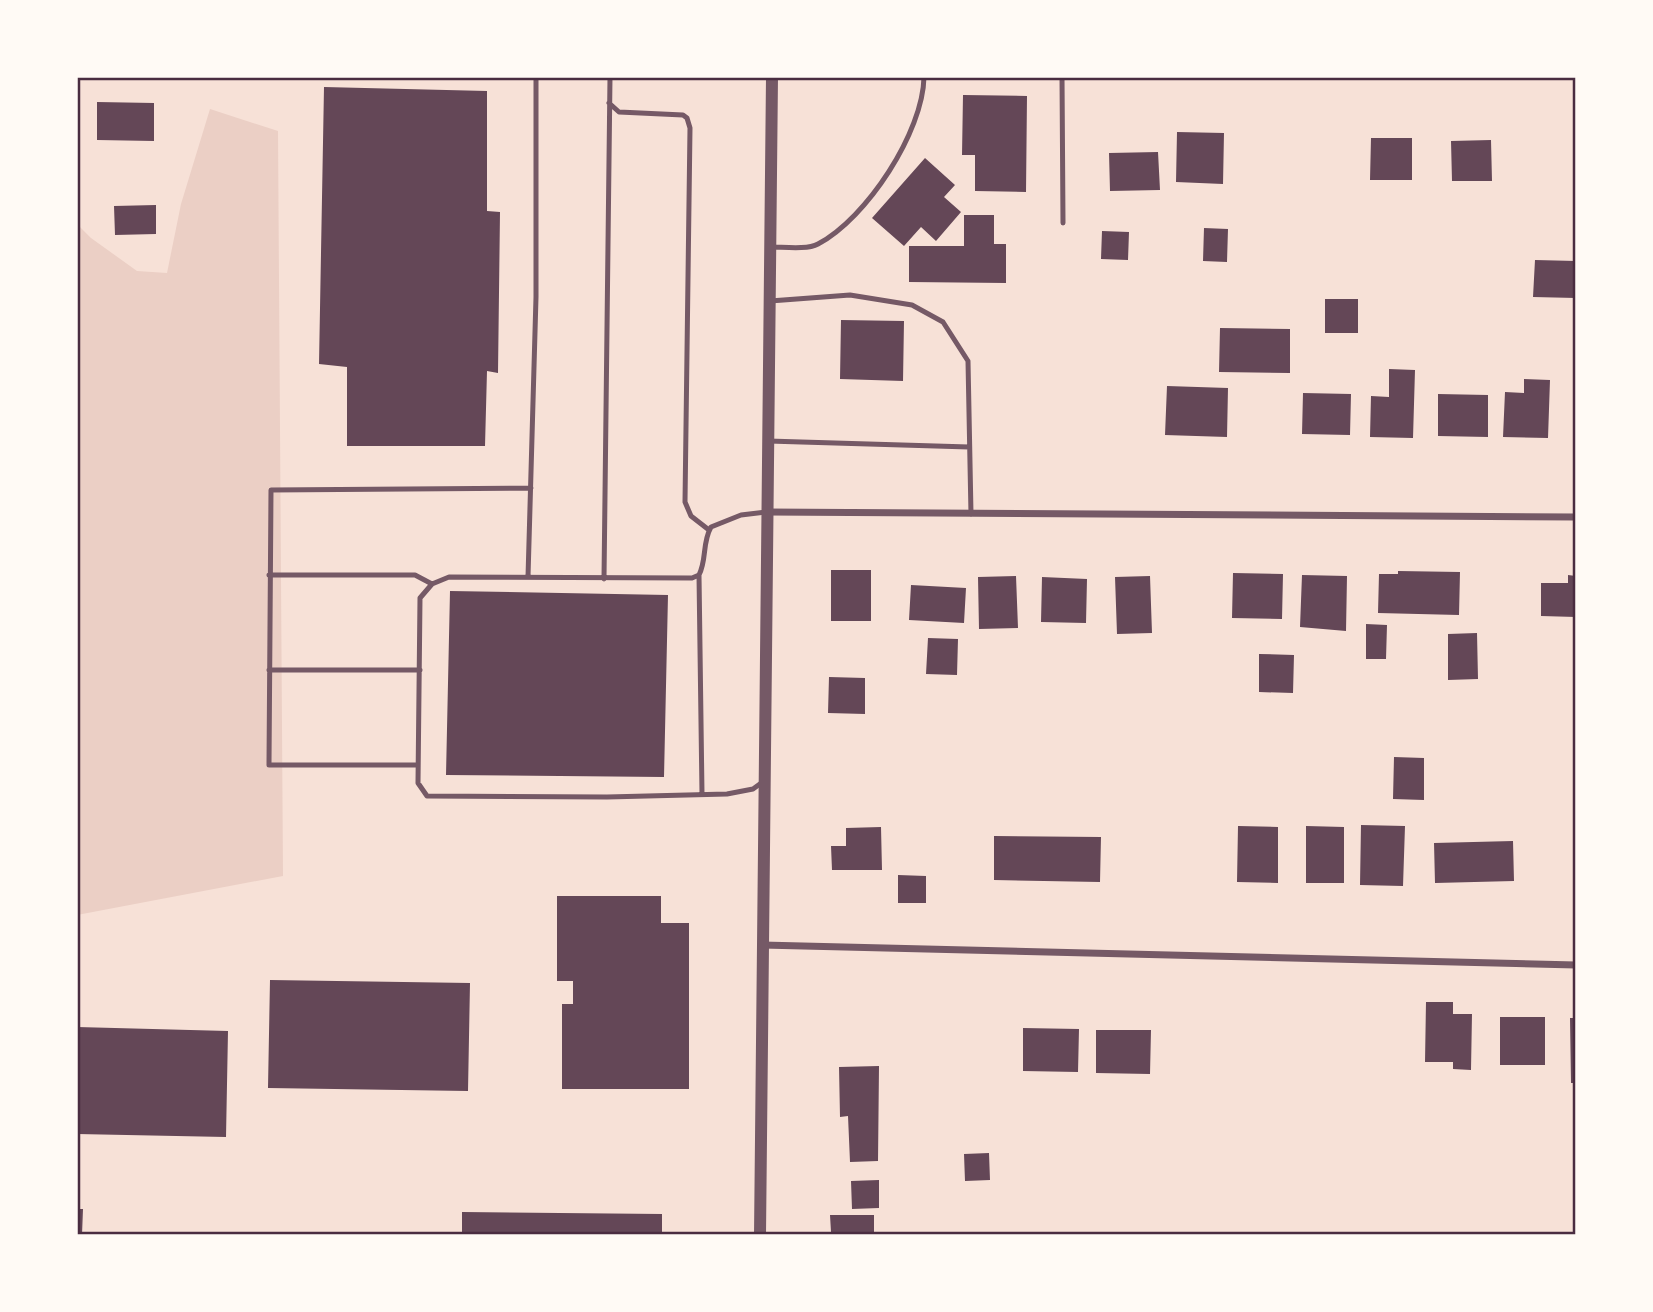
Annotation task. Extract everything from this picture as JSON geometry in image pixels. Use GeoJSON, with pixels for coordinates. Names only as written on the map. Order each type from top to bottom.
{"type":"FeatureCollection","features":[{"type":"Feature","properties":{"kind":"street"},"geometry":{"type":"LineString","coordinates":[[760,1235],[772,77]]}},
{"type":"Feature","properties":{"kind":"street"},"geometry":{"type":"LineString","coordinates":[[767,512],[1576,517]]}},
{"type":"Feature","properties":{"kind":"street"},"geometry":{"type":"LineString","coordinates":[[761,945],[1576,965]]}},
{"type":"Feature","properties":{"kind":"lane"},"geometry":{"type":"LineString","coordinates":[[604,579],[610,77]]}},
{"type":"Feature","properties":{"kind":"lane"},"geometry":{"type":"LineString","coordinates":[[769,247],[816,245],[855,215],[903,150],[924,92],[924,77]]}},
{"type":"Feature","properties":{"kind":"lane"},"geometry":{"type":"LineString","coordinates":[[1062,77],[1063,223]]}},
{"type":"Feature","properties":{"kind":"lane"},"geometry":{"type":"LineString","coordinates":[[528,578],[536,78]]}},
{"type":"Feature","properties":{"kind":"lane"},"geometry":{"type":"LineString","coordinates":[[609,103],[619,112],[683,115],[691,128],[685,502],[691,516],[709,530]]}},
{"type":"Feature","properties":{"kind":"lane"},"geometry":{"type":"LineString","coordinates":[[769,302],[850,295],[912,305],[943,322],[968,361],[971,514]]}},
{"type":"Feature","properties":{"kind":"lane"},"geometry":{"type":"LineString","coordinates":[[768,441],[970,447]]}},
{"type":"Feature","properties":{"kind":"lane"},"geometry":{"type":"LineString","coordinates":[[418,765],[269,765],[271,490],[531,488]]}},
{"type":"Feature","properties":{"kind":"lane"},"geometry":{"type":"LineString","coordinates":[[702,794],[699,575],[703,567],[705,538],[709,530],[741,515],[767,512]]}},
{"type":"Feature","properties":{"kind":"lane"},"geometry":{"type":"LineString","coordinates":[[269,575],[415,575],[432,584]]}},
{"type":"Feature","properties":{"kind":"lane"},"geometry":{"type":"LineString","coordinates":[[699,575],[678,579],[449,578],[432,584],[420,597],[418,783],[427,796],[607,797],[740,792],[764,781]]}},
{"type":"Feature","properties":{"kind":"lane"},"geometry":{"type":"LineString","coordinates":[[269,670],[420,670]]}},
{"type":"Feature","properties":{"kind":"shaded area"},"geometry":{"type":"Polygon","coordinates":[[[210,109],[278,131],[283,876],[77,915],[77,224],[91,238],[137,271],[167,273],[181,204],[210,109]]]}},
{"type":"Feature","properties":{"kind":"building"},"geometry":{"type":"Polygon","coordinates":[[[324,87],[487,91],[487,211],[500,212],[498,373],[487,371],[485,446],[347,446],[347,367],[319,364],[324,87]]]}},
{"type":"Feature","properties":{"kind":"building"},"geometry":{"type":"Polygon","coordinates":[[[963,95],[1027,96],[1026,192],[975,191],[975,155],[962,155],[963,95]]]}},
{"type":"Feature","properties":{"kind":"building"},"geometry":{"type":"Polygon","coordinates":[[[97,102],[154,103],[154,141],[97,140],[97,102]]]}},
{"type":"Feature","properties":{"kind":"building"},"geometry":{"type":"Polygon","coordinates":[[[1177,132],[1224,133],[1223,184],[1176,182],[1177,132]]]}},
{"type":"Feature","properties":{"kind":"building"},"geometry":{"type":"Polygon","coordinates":[[[1371,138],[1412,138],[1412,180],[1370,180],[1371,138]]]}},
{"type":"Feature","properties":{"kind":"building"},"geometry":{"type":"Polygon","coordinates":[[[1491,140],[1492,181],[1452,181],[1451,141],[1491,140]]]}},
{"type":"Feature","properties":{"kind":"building"},"geometry":{"type":"Polygon","coordinates":[[[1158,152],[1160,190],[1110,191],[1109,153],[1158,152]]]}},
{"type":"Feature","properties":{"kind":"building"},"geometry":{"type":"Polygon","coordinates":[[[925,158],[955,185],[944,197],[961,212],[936,241],[921,227],[904,246],[872,218],[925,158]]]}},
{"type":"Feature","properties":{"kind":"building"},"geometry":{"type":"Polygon","coordinates":[[[156,205],[156,234],[115,235],[114,206],[156,205]]]}},
{"type":"Feature","properties":{"kind":"building"},"geometry":{"type":"Polygon","coordinates":[[[964,215],[994,215],[994,244],[1006,244],[1006,283],[909,282],[909,246],[964,246],[964,215]]]}},
{"type":"Feature","properties":{"kind":"building"},"geometry":{"type":"Polygon","coordinates":[[[1204,228],[1228,229],[1227,262],[1203,261],[1204,228]]]}},
{"type":"Feature","properties":{"kind":"building"},"geometry":{"type":"Polygon","coordinates":[[[1102,231],[1129,232],[1128,260],[1101,259],[1102,231]]]}},
{"type":"Feature","properties":{"kind":"building"},"geometry":{"type":"Polygon","coordinates":[[[1535,260],[1576,261],[1576,298],[1533,297],[1535,260]]]}},
{"type":"Feature","properties":{"kind":"building"},"geometry":{"type":"Polygon","coordinates":[[[1325,299],[1358,299],[1358,333],[1325,333],[1325,299]]]}},
{"type":"Feature","properties":{"kind":"building"},"geometry":{"type":"Polygon","coordinates":[[[841,320],[904,321],[903,381],[840,379],[841,320]]]}},
{"type":"Feature","properties":{"kind":"building"},"geometry":{"type":"Polygon","coordinates":[[[1220,328],[1290,329],[1290,373],[1219,372],[1220,328]]]}},
{"type":"Feature","properties":{"kind":"building"},"geometry":{"type":"Polygon","coordinates":[[[1389,369],[1415,370],[1413,438],[1370,437],[1371,396],[1389,397],[1389,369]]]}},
{"type":"Feature","properties":{"kind":"building"},"geometry":{"type":"Polygon","coordinates":[[[1524,379],[1550,380],[1548,438],[1503,437],[1505,392],[1524,393],[1524,379]]]}},
{"type":"Feature","properties":{"kind":"building"},"geometry":{"type":"Polygon","coordinates":[[[1167,386],[1228,388],[1227,437],[1165,435],[1167,386]]]}},
{"type":"Feature","properties":{"kind":"building"},"geometry":{"type":"Polygon","coordinates":[[[1303,393],[1351,394],[1350,435],[1302,434],[1303,393]]]}},
{"type":"Feature","properties":{"kind":"building"},"geometry":{"type":"Polygon","coordinates":[[[1438,394],[1488,395],[1488,437],[1438,436],[1438,394]]]}},
{"type":"Feature","properties":{"kind":"building"},"geometry":{"type":"Polygon","coordinates":[[[831,570],[871,570],[871,621],[831,621],[831,570]]]}},
{"type":"Feature","properties":{"kind":"building"},"geometry":{"type":"Polygon","coordinates":[[[1398,571],[1460,572],[1459,615],[1378,613],[1379,574],[1398,574],[1398,571]]]}},
{"type":"Feature","properties":{"kind":"building"},"geometry":{"type":"Polygon","coordinates":[[[1233,573],[1283,574],[1282,619],[1232,618],[1233,573]]]}},
{"type":"Feature","properties":{"kind":"building"},"geometry":{"type":"Polygon","coordinates":[[[1302,575],[1347,576],[1346,631],[1300,627],[1302,575]]]}},
{"type":"Feature","properties":{"kind":"building"},"geometry":{"type":"Polygon","coordinates":[[[1568,575],[1576,576],[1576,617],[1541,616],[1541,583],[1568,583],[1568,575]]]}},
{"type":"Feature","properties":{"kind":"building"},"geometry":{"type":"Polygon","coordinates":[[[1016,576],[1018,628],[979,629],[978,577],[1016,576]]]}},
{"type":"Feature","properties":{"kind":"building"},"geometry":{"type":"Polygon","coordinates":[[[1150,576],[1152,633],[1117,634],[1115,577],[1150,576]]]}},
{"type":"Feature","properties":{"kind":"building"},"geometry":{"type":"Polygon","coordinates":[[[1042,577],[1087,579],[1086,623],[1041,622],[1042,577]]]}},
{"type":"Feature","properties":{"kind":"building"},"geometry":{"type":"Polygon","coordinates":[[[911,585],[966,588],[964,623],[909,620],[911,585]]]}},
{"type":"Feature","properties":{"kind":"building"},"geometry":{"type":"Polygon","coordinates":[[[450,591],[668,595],[664,777],[446,775],[450,591]]]}},
{"type":"Feature","properties":{"kind":"building"},"geometry":{"type":"Polygon","coordinates":[[[1366,624],[1387,625],[1386,659],[1366,659],[1366,624]]]}},
{"type":"Feature","properties":{"kind":"building"},"geometry":{"type":"Polygon","coordinates":[[[1477,633],[1478,679],[1448,680],[1448,634],[1477,633]]]}},
{"type":"Feature","properties":{"kind":"building"},"geometry":{"type":"Polygon","coordinates":[[[928,638],[958,639],[957,675],[926,674],[928,638]]]}},
{"type":"Feature","properties":{"kind":"building"},"geometry":{"type":"Polygon","coordinates":[[[1259,654],[1294,655],[1293,693],[1259,692],[1259,654]]]}},
{"type":"Feature","properties":{"kind":"building"},"geometry":{"type":"Polygon","coordinates":[[[829,677],[865,678],[865,714],[828,713],[829,677]]]}},
{"type":"Feature","properties":{"kind":"building"},"geometry":{"type":"Polygon","coordinates":[[[1394,757],[1424,758],[1424,800],[1393,799],[1394,757]]]}},
{"type":"Feature","properties":{"kind":"building"},"geometry":{"type":"Polygon","coordinates":[[[1361,825],[1405,826],[1403,886],[1360,885],[1361,825]]]}},
{"type":"Feature","properties":{"kind":"building"},"geometry":{"type":"Polygon","coordinates":[[[1238,826],[1278,827],[1278,883],[1237,882],[1238,826]]]}},
{"type":"Feature","properties":{"kind":"building"},"geometry":{"type":"Polygon","coordinates":[[[1306,826],[1344,827],[1344,883],[1306,883],[1306,826]]]}},
{"type":"Feature","properties":{"kind":"building"},"geometry":{"type":"Polygon","coordinates":[[[881,827],[882,870],[832,870],[831,846],[846,846],[846,828],[881,827]]]}},
{"type":"Feature","properties":{"kind":"building"},"geometry":{"type":"Polygon","coordinates":[[[994,836],[1101,837],[1100,882],[994,880],[994,836]]]}},
{"type":"Feature","properties":{"kind":"building"},"geometry":{"type":"Polygon","coordinates":[[[1513,841],[1514,881],[1435,883],[1434,843],[1513,841]]]}},
{"type":"Feature","properties":{"kind":"building"},"geometry":{"type":"Polygon","coordinates":[[[898,875],[926,876],[926,903],[898,903],[898,875]]]}},
{"type":"Feature","properties":{"kind":"building"},"geometry":{"type":"Polygon","coordinates":[[[557,896],[661,896],[661,923],[689,923],[689,1089],[562,1089],[562,1004],[573,1004],[573,981],[557,981],[557,896]]]}},
{"type":"Feature","properties":{"kind":"building"},"geometry":{"type":"Polygon","coordinates":[[[270,980],[470,983],[468,1091],[268,1088],[270,980]]]}},
{"type":"Feature","properties":{"kind":"building"},"geometry":{"type":"Polygon","coordinates":[[[1426,1002],[1453,1002],[1453,1014],[1472,1014],[1471,1070],[1453,1069],[1453,1062],[1425,1062],[1426,1002]]]}},
{"type":"Feature","properties":{"kind":"building"},"geometry":{"type":"Polygon","coordinates":[[[1500,1017],[1545,1017],[1545,1065],[1500,1065],[1500,1017]]]}},
{"type":"Feature","properties":{"kind":"building"},"geometry":{"type":"Polygon","coordinates":[[[1570,1018],[1576,1018],[1576,1083],[1571,1083],[1570,1018]]]}},
{"type":"Feature","properties":{"kind":"building"},"geometry":{"type":"Polygon","coordinates":[[[77,1027],[228,1031],[226,1137],[77,1134],[77,1027]]]}},
{"type":"Feature","properties":{"kind":"building"},"geometry":{"type":"Polygon","coordinates":[[[1023,1028],[1079,1029],[1078,1072],[1023,1071],[1023,1028]]]}},
{"type":"Feature","properties":{"kind":"building"},"geometry":{"type":"Polygon","coordinates":[[[1096,1030],[1151,1030],[1150,1074],[1096,1073],[1096,1030]]]}},
{"type":"Feature","properties":{"kind":"building"},"geometry":{"type":"Polygon","coordinates":[[[879,1066],[878,1161],[850,1162],[848,1116],[840,1117],[839,1067],[879,1066]]]}},
{"type":"Feature","properties":{"kind":"building"},"geometry":{"type":"Polygon","coordinates":[[[989,1153],[990,1180],[965,1181],[964,1154],[989,1153]]]}},
{"type":"Feature","properties":{"kind":"building"},"geometry":{"type":"Polygon","coordinates":[[[879,1180],[879,1208],[852,1209],[851,1181],[879,1180]]]}},
{"type":"Feature","properties":{"kind":"building"},"geometry":{"type":"Polygon","coordinates":[[[77,1209],[83,1209],[82,1235],[77,1235],[77,1209]]]}},
{"type":"Feature","properties":{"kind":"building"},"geometry":{"type":"Polygon","coordinates":[[[462,1212],[662,1214],[662,1235],[462,1235],[462,1212]]]}},
{"type":"Feature","properties":{"kind":"building"},"geometry":{"type":"Polygon","coordinates":[[[830,1215],[874,1215],[874,1235],[831,1232],[830,1215]]]}}]}
